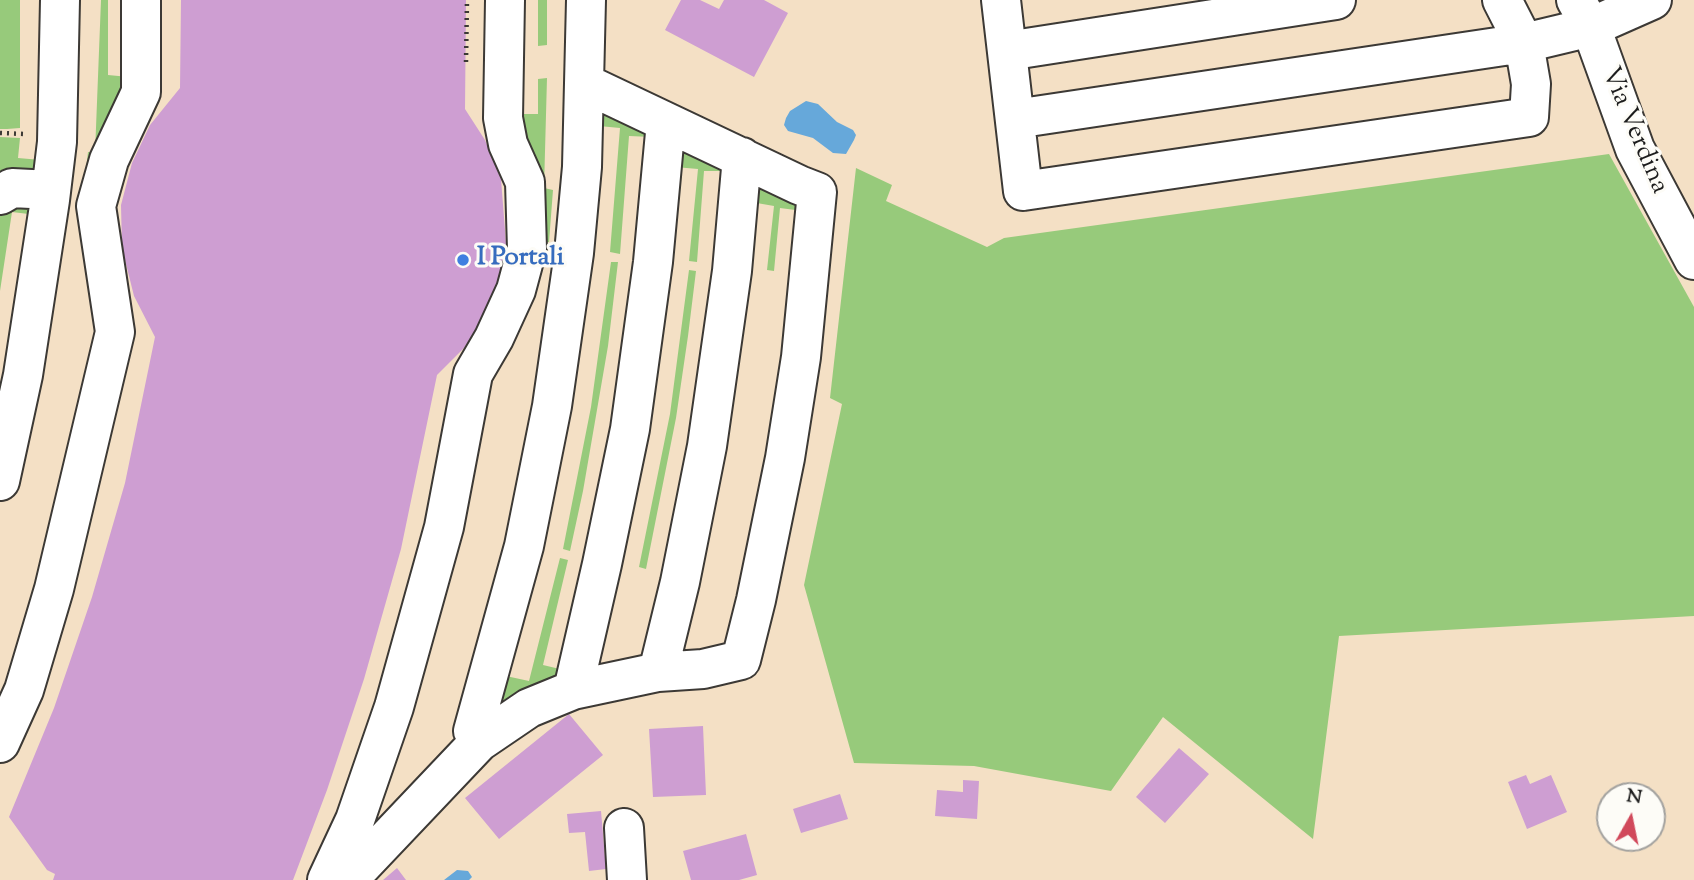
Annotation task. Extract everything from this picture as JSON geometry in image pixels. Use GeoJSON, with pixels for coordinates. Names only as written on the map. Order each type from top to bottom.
{"type":"FeatureCollection","features":[{"type":"Feature","properties":{"kind":"street"},"geometry":{"type":"LineString","coordinates":[[0,481],[23,375],[40,277],[57,142],[60,0]]}},
{"type":"Feature","properties":{"kind":"street"},"geometry":{"type":"LineString","coordinates":[[0,743],[24,690],[16,667],[54,589],[115,332],[96,206],[109,160],[141,92],[141,0]]}},
{"type":"Feature","properties":{"kind":"street"},"geometry":{"type":"LineString","coordinates":[[327,880],[355,820],[394,706],[444,527],[473,374],[494,338],[516,290],[527,249],[525,182],[508,144],[503,118],[505,0]]}},
{"type":"Feature","properties":{"kind":"street"},"geometry":{"type":"LineString","coordinates":[[479,742],[473,732],[524,546],[552,406],[582,167],[586,0]]}},
{"type":"Feature","properties":{"kind":"street"},"geometry":{"type":"LineString","coordinates":[[1001,0],[1023,191],[1529,117],[1531,84],[1524,43],[1502,0]]}},
{"type":"Feature","properties":{"kind":"street"},"geometry":{"type":"LineString","coordinates":[[1007,51],[1336,0]]}},
{"type":"Feature","properties":{"kind":"street"},"geometry":{"type":"LineString","coordinates":[[1015,119],[1524,43],[1583,14],[1652,0]]}},
{"type":"Feature","properties":{"kind":"street","name":"Via Verdina"},"geometry":{"type":"LineString","coordinates":[[1583,14],[1635,149],[1694,260]]}},
{"type":"Feature","properties":{"kind":"street"},"geometry":{"type":"LineString","coordinates":[[348,880],[479,742],[529,708],[573,690],[658,672],[703,669],[741,660],[756,600],[787,445],[801,357],[817,192],[584,83]]}},
{"type":"Feature","properties":{"kind":"street"},"geometry":{"type":"LineString","coordinates":[[573,690],[603,564],[630,429],[653,262],[666,122]]}},
{"type":"Feature","properties":{"kind":"street"},"geometry":{"type":"LineString","coordinates":[[658,672],[680,582],[707,446],[732,271],[742,157]]}},
{"type":"Feature","properties":{"kind":"street"},"geometry":{"type":"LineString","coordinates":[[0,195],[12,188],[51,190]]}},
{"type":"Feature","properties":{"kind":"street"},"geometry":{"type":"LineString","coordinates":[[624,828],[627,880]]}},
{"type":"Feature","properties":{"kind":"green space"},"geometry":{"type":"Polygon","coordinates":[[[0,0],[20,0],[20,128],[0,129],[0,0]]]}},
{"type":"Feature","properties":{"kind":"green space"},"geometry":{"type":"Polygon","coordinates":[[[101,0],[108,0],[108,75],[129,77],[83,197],[88,152],[95,153],[101,0]]]}},
{"type":"Feature","properties":{"kind":"green space"},"geometry":{"type":"Polygon","coordinates":[[[538,0],[547,0],[547,45],[538,46],[538,0]]]}},
{"type":"Feature","properties":{"kind":"green space"},"geometry":{"type":"Polygon","coordinates":[[[547,78],[544,188],[553,190],[549,242],[540,242],[517,114],[538,114],[538,79],[547,78]]]}},
{"type":"Feature","properties":{"kind":"green space"},"geometry":{"type":"Polygon","coordinates":[[[607,113],[652,137],[629,136],[620,254],[610,252],[620,128],[599,126],[600,118],[607,113]]]}},
{"type":"Feature","properties":{"kind":"green space"},"geometry":{"type":"Polygon","coordinates":[[[0,137],[20,138],[18,158],[41,160],[40,179],[0,181],[0,137]]]}},
{"type":"Feature","properties":{"kind":"green space"},"geometry":{"type":"Polygon","coordinates":[[[688,150],[728,171],[704,171],[697,262],[689,261],[698,169],[675,167],[680,153],[688,150]]]}},
{"type":"Feature","properties":{"kind":"green space"},"geometry":{"type":"Polygon","coordinates":[[[1609,154],[1694,307],[1694,616],[1339,636],[1313,839],[1163,717],[1111,791],[974,766],[854,763],[804,585],[842,404],[830,398],[856,168],[892,185],[886,201],[987,247],[1004,238],[1609,154]]]}},
{"type":"Feature","properties":{"kind":"green space"},"geometry":{"type":"Polygon","coordinates":[[[758,187],[799,201],[803,211],[780,208],[774,271],[767,270],[774,206],[751,202],[758,187]]]}},
{"type":"Feature","properties":{"kind":"green space"},"geometry":{"type":"Polygon","coordinates":[[[25,201],[37,215],[12,212],[0,291],[0,210],[25,201]]]}},
{"type":"Feature","properties":{"kind":"green space"},"geometry":{"type":"Polygon","coordinates":[[[611,262],[618,262],[608,346],[570,551],[563,549],[591,407],[611,262]]]}},
{"type":"Feature","properties":{"kind":"green space"},"geometry":{"type":"Polygon","coordinates":[[[689,270],[696,271],[688,336],[676,418],[646,569],[639,567],[670,414],[689,270]]]}},
{"type":"Feature","properties":{"kind":"green space"},"geometry":{"type":"Polygon","coordinates":[[[560,558],[568,560],[543,665],[564,670],[564,675],[501,704],[506,676],[529,681],[560,558]]]}},
{"type":"Feature","properties":{"kind":"water"},"geometry":{"type":"Polygon","coordinates":[[[806,101],[818,104],[837,122],[853,130],[856,135],[846,154],[833,153],[813,138],[788,131],[784,125],[790,111],[806,101]]]}},
{"type":"Feature","properties":{"kind":"water"},"geometry":{"type":"Polygon","coordinates":[[[457,870],[468,871],[472,877],[469,880],[444,880],[457,870]]]}},
{"type":"Feature","properties":{"kind":"building"},"geometry":{"type":"Polygon","coordinates":[[[181,0],[466,0],[465,109],[485,140],[501,179],[506,243],[500,275],[485,317],[464,348],[437,375],[401,549],[364,679],[293,880],[53,880],[55,874],[47,870],[9,817],[54,708],[92,597],[125,483],[155,337],[134,296],[122,248],[121,205],[132,163],[150,125],[180,88],[181,0]]]}},
{"type":"Feature","properties":{"kind":"building"},"geometry":{"type":"Polygon","coordinates":[[[681,0],[700,0],[719,9],[724,0],[764,0],[788,13],[754,77],[665,30],[681,0]]]}},
{"type":"Feature","properties":{"kind":"building"},"geometry":{"type":"Polygon","coordinates":[[[569,714],[603,755],[499,839],[465,798],[569,714]]]}},
{"type":"Feature","properties":{"kind":"building"},"geometry":{"type":"Polygon","coordinates":[[[703,726],[706,795],[653,797],[649,729],[703,726]]]}},
{"type":"Feature","properties":{"kind":"building"},"geometry":{"type":"Polygon","coordinates":[[[1179,748],[1209,774],[1165,823],[1136,797],[1179,748]]]}},
{"type":"Feature","properties":{"kind":"building"},"geometry":{"type":"Polygon","coordinates":[[[1526,775],[1530,784],[1551,775],[1567,812],[1527,829],[1508,782],[1526,775]]]}},
{"type":"Feature","properties":{"kind":"building"},"geometry":{"type":"Polygon","coordinates":[[[963,780],[979,781],[977,819],[935,816],[937,790],[963,792],[963,780]]]}},
{"type":"Feature","properties":{"kind":"building"},"geometry":{"type":"Polygon","coordinates":[[[840,794],[848,819],[801,833],[793,809],[840,794]]]}},
{"type":"Feature","properties":{"kind":"building"},"geometry":{"type":"Polygon","coordinates":[[[601,811],[606,869],[589,871],[585,832],[569,833],[567,814],[601,811]]]}},
{"type":"Feature","properties":{"kind":"building"},"geometry":{"type":"Polygon","coordinates":[[[746,834],[757,875],[739,880],[691,880],[683,851],[746,834]]]}},
{"type":"Feature","properties":{"kind":"building"},"geometry":{"type":"Polygon","coordinates":[[[397,868],[406,880],[383,880],[397,868]]]}},
{"type":"Feature","properties":{"kind":"place","name":"I Portali"},"geometry":{"type":"Point","coordinates":[463,260]}}]}
